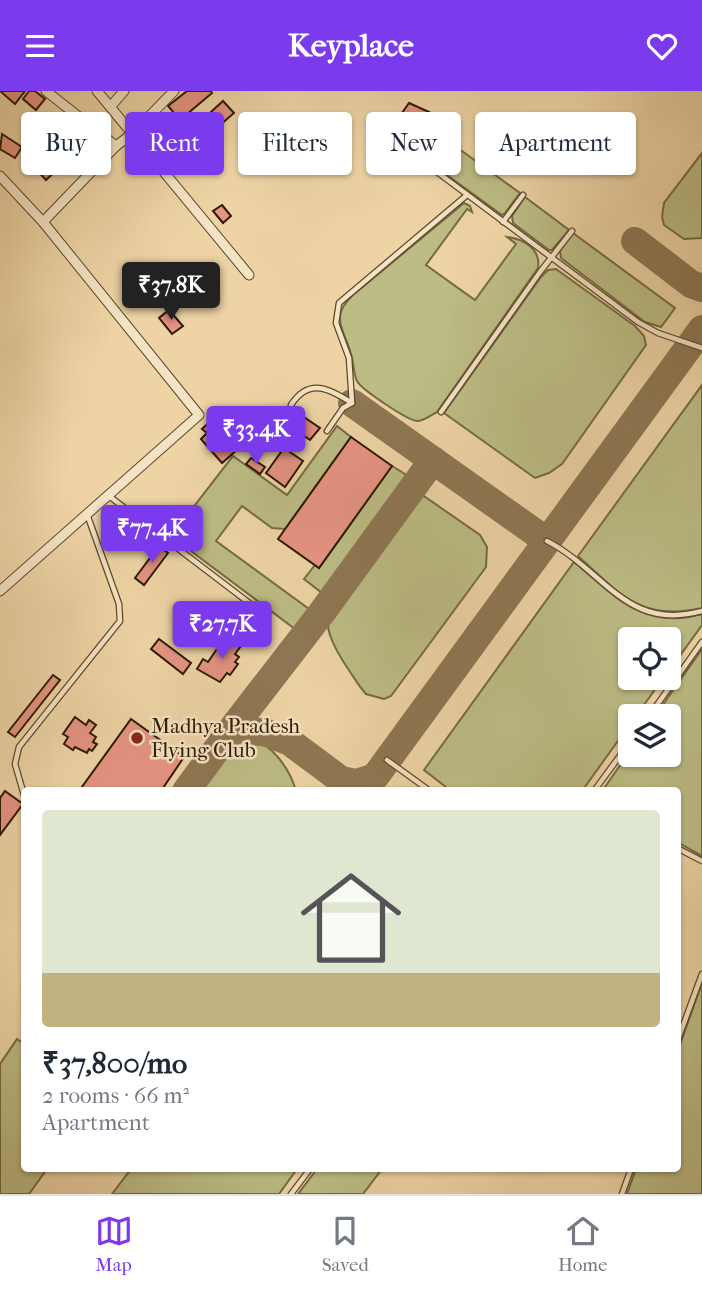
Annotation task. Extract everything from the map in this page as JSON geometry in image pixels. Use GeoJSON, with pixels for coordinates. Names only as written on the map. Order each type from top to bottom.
{"type":"FeatureCollection","features":[{"type":"Feature","properties":{"kind":"street"},"geometry":{"type":"LineString","coordinates":[[46,91],[116,146]]}},
{"type":"Feature","properties":{"kind":"street"},"geometry":{"type":"LineString","coordinates":[[97,91],[125,125]]}},
{"type":"Feature","properties":{"kind":"street"},"geometry":{"type":"LineString","coordinates":[[111,106],[124,91]]}},
{"type":"Feature","properties":{"kind":"street"},"geometry":{"type":"LineString","coordinates":[[153,112],[174,91]]}},
{"type":"Feature","properties":{"kind":"street"},"geometry":{"type":"LineString","coordinates":[[43,222],[125,139]]}},
{"type":"Feature","properties":{"kind":"street"},"geometry":{"type":"LineString","coordinates":[[166,175],[249,275]]}},
{"type":"Feature","properties":{"kind":"street"},"geometry":{"type":"LineString","coordinates":[[0,176],[43,222],[199,415],[0,591]]}},
{"type":"Feature","properties":{"kind":"lane"},"geometry":{"type":"LineString","coordinates":[[440,175],[648,329],[702,348]]}},
{"type":"Feature","properties":{"kind":"lane"},"geometry":{"type":"LineString","coordinates":[[352,403],[349,358],[335,316],[339,303],[467,195]]}},
{"type":"Feature","properties":{"kind":"lane"},"geometry":{"type":"LineString","coordinates":[[503,222],[523,195]]}},
{"type":"Feature","properties":{"kind":"lane"},"geometry":{"type":"LineString","coordinates":[[441,412],[572,231]]}},
{"type":"Feature","properties":{"kind":"lane"},"geometry":{"type":"LineString","coordinates":[[291,405],[299,394],[313,388],[333,390],[352,403]]}},
{"type":"Feature","properties":{"kind":"lane"},"geometry":{"type":"LineString","coordinates":[[327,431],[342,408],[352,403]]}},
{"type":"Feature","properties":{"kind":"lane"},"geometry":{"type":"LineString","coordinates":[[108,495],[261,612]]}},
{"type":"Feature","properties":{"kind":"lane"},"geometry":{"type":"LineString","coordinates":[[22,787],[15,764],[19,747],[120,621],[118,604],[87,513]]}},
{"type":"Feature","properties":{"kind":"lane"},"geometry":{"type":"LineString","coordinates":[[547,541],[579,561],[632,606],[664,615],[702,611]]}},
{"type":"Feature","properties":{"kind":"lane"},"geometry":{"type":"LineString","coordinates":[[658,704],[702,642]]}},
{"type":"Feature","properties":{"kind":"lane"},"geometry":{"type":"LineString","coordinates":[[597,787],[618,758]]}},
{"type":"Feature","properties":{"kind":"lane"},"geometry":{"type":"LineString","coordinates":[[387,760],[424,787]]}},
{"type":"Feature","properties":{"kind":"lane"},"geometry":{"type":"LineString","coordinates":[[681,850],[702,861]]}},
{"type":"Feature","properties":{"kind":"lane"},"geometry":{"type":"LineString","coordinates":[[681,1031],[702,974]]}},
{"type":"Feature","properties":{"kind":"lane"},"geometry":{"type":"LineString","coordinates":[[291,1194],[308,1172]]}},
{"type":"Feature","properties":{"kind":"lane"},"geometry":{"type":"LineString","coordinates":[[622,1194],[630,1172]]}},
{"type":"Feature","properties":{"kind":"green space"},"geometry":{"type":"Polygon","coordinates":[[[461,150],[475,160],[475,175],[495,175],[520,193],[502,215],[447,175],[461,175],[461,150]]]}},
{"type":"Feature","properties":{"kind":"green space"},"geometry":{"type":"Polygon","coordinates":[[[702,153],[702,238],[684,239],[664,225],[664,203],[702,153]]]}},
{"type":"Feature","properties":{"kind":"green space"},"geometry":{"type":"Polygon","coordinates":[[[525,197],[569,230],[552,250],[513,223],[512,216],[525,197]]]}},
{"type":"Feature","properties":{"kind":"green space"},"geometry":{"type":"Polygon","coordinates":[[[464,203],[470,206],[472,212],[467,209],[426,265],[475,300],[516,244],[507,237],[519,240],[534,250],[538,268],[437,412],[417,421],[385,404],[357,381],[340,317],[353,295],[464,203]]]}},
{"type":"Feature","properties":{"kind":"green space"},"geometry":{"type":"Polygon","coordinates":[[[573,233],[675,308],[661,327],[645,322],[561,258],[560,251],[573,233]]]}},
{"type":"Feature","properties":{"kind":"green space"},"geometry":{"type":"Polygon","coordinates":[[[556,269],[635,326],[644,336],[646,345],[562,464],[535,478],[444,413],[541,277],[548,270],[556,269]]]}},
{"type":"Feature","properties":{"kind":"green space"},"geometry":{"type":"Polygon","coordinates":[[[702,385],[702,608],[663,611],[647,608],[620,593],[578,556],[702,385]]]}},
{"type":"Feature","properties":{"kind":"green space"},"geometry":{"type":"Polygon","coordinates":[[[337,426],[351,437],[285,529],[272,528],[242,506],[216,541],[309,609],[295,629],[171,536],[233,456],[287,495],[337,426]]]}},
{"type":"Feature","properties":{"kind":"green space"},"geometry":{"type":"Polygon","coordinates":[[[392,466],[405,474],[406,483],[326,596],[304,579],[315,565],[319,568],[392,466]]]}},
{"type":"Feature","properties":{"kind":"green space"},"geometry":{"type":"Polygon","coordinates":[[[421,494],[480,535],[487,547],[486,567],[391,696],[384,699],[366,694],[361,688],[335,647],[328,622],[332,608],[340,596],[417,495],[421,494]]]}},
{"type":"Feature","properties":{"kind":"green space"},"geometry":{"type":"Polygon","coordinates":[[[574,562],[617,598],[646,614],[681,618],[702,614],[702,625],[681,654],[681,627],[618,627],[618,690],[655,690],[645,704],[618,704],[618,741],[585,787],[446,787],[424,770],[574,562]]]}},
{"type":"Feature","properties":{"kind":"green space"},"geometry":{"type":"Polygon","coordinates":[[[702,649],[702,856],[681,844],[681,787],[605,787],[619,767],[681,767],[681,704],[663,704],[673,690],[681,690],[681,679],[702,649]]]}},
{"type":"Feature","properties":{"kind":"green space"},"geometry":{"type":"Polygon","coordinates":[[[248,738],[272,751],[289,774],[294,787],[196,787],[210,766],[238,741],[248,738]]]}},
{"type":"Feature","properties":{"kind":"green space"},"geometry":{"type":"Polygon","coordinates":[[[702,983],[702,1194],[627,1194],[635,1172],[681,1172],[681,1042],[702,983]]]}},
{"type":"Feature","properties":{"kind":"green space"},"geometry":{"type":"Polygon","coordinates":[[[17,1039],[21,1042],[21,1172],[45,1172],[29,1194],[0,1194],[0,1064],[17,1039]]]}},
{"type":"Feature","properties":{"kind":"green space"},"geometry":{"type":"Polygon","coordinates":[[[129,1172],[295,1172],[279,1194],[112,1194],[129,1172]]]}},
{"type":"Feature","properties":{"kind":"green space"},"geometry":{"type":"Polygon","coordinates":[[[315,1172],[380,1172],[363,1194],[298,1194],[315,1172]]]}},
{"type":"Feature","properties":{"kind":"building"},"geometry":{"type":"Polygon","coordinates":[[[0,91],[25,91],[15,104],[0,91]]]}},
{"type":"Feature","properties":{"kind":"building"},"geometry":{"type":"Polygon","coordinates":[[[29,91],[35,91],[45,99],[36,110],[23,99],[29,91]]]}},
{"type":"Feature","properties":{"kind":"building"},"geometry":{"type":"Polygon","coordinates":[[[187,91],[212,93],[189,112],[173,112],[168,106],[187,91]]]}},
{"type":"Feature","properties":{"kind":"building"},"geometry":{"type":"Polygon","coordinates":[[[223,101],[234,113],[224,122],[224,112],[211,112],[223,101]]]}},
{"type":"Feature","properties":{"kind":"building"},"geometry":{"type":"Polygon","coordinates":[[[409,103],[429,112],[403,112],[409,103]]]}},
{"type":"Feature","properties":{"kind":"building"},"geometry":{"type":"Polygon","coordinates":[[[2,134],[21,146],[15,158],[0,149],[2,134]]]}},
{"type":"Feature","properties":{"kind":"building"},"geometry":{"type":"Polygon","coordinates":[[[222,205],[231,216],[223,223],[213,211],[222,205]]]}},
{"type":"Feature","properties":{"kind":"building"},"geometry":{"type":"Polygon","coordinates":[[[169,310],[183,326],[172,334],[159,318],[169,310]]]}},
{"type":"Feature","properties":{"kind":"building"},"geometry":{"type":"Polygon","coordinates":[[[295,411],[320,428],[310,440],[286,423],[295,411]]]}},
{"type":"Feature","properties":{"kind":"building"},"geometry":{"type":"Polygon","coordinates":[[[224,418],[246,442],[222,463],[201,439],[207,433],[202,429],[213,419],[217,424],[224,418]]]}},
{"type":"Feature","properties":{"kind":"building"},"geometry":{"type":"Polygon","coordinates":[[[292,433],[302,440],[295,450],[285,442],[292,433]]]}},
{"type":"Feature","properties":{"kind":"building"},"geometry":{"type":"Polygon","coordinates":[[[351,437],[392,466],[319,568],[278,539],[351,437]]]}},
{"type":"Feature","properties":{"kind":"building"},"geometry":{"type":"Polygon","coordinates":[[[284,448],[303,461],[285,487],[266,473],[284,448]]]}},
{"type":"Feature","properties":{"kind":"building"},"geometry":{"type":"Polygon","coordinates":[[[251,458],[265,467],[260,474],[246,464],[251,458]]]}},
{"type":"Feature","properties":{"kind":"building"},"geometry":{"type":"Polygon","coordinates":[[[159,546],[168,553],[144,585],[135,578],[159,546]]]}},
{"type":"Feature","properties":{"kind":"building"},"geometry":{"type":"Polygon","coordinates":[[[226,636],[241,646],[235,654],[239,657],[235,662],[238,664],[230,675],[227,673],[220,682],[197,669],[203,659],[208,662],[226,636]]]}},
{"type":"Feature","properties":{"kind":"building"},"geometry":{"type":"Polygon","coordinates":[[[159,639],[191,663],[183,674],[151,649],[159,639]]]}},
{"type":"Feature","properties":{"kind":"building"},"geometry":{"type":"Polygon","coordinates":[[[53,675],[60,680],[15,737],[8,732],[53,675]]]}},
{"type":"Feature","properties":{"kind":"building"},"geometry":{"type":"Polygon","coordinates":[[[75,717],[86,725],[89,720],[96,725],[90,733],[96,737],[93,742],[97,744],[92,751],[89,749],[87,753],[75,747],[73,750],[64,744],[68,737],[63,734],[75,717]]]}},
{"type":"Feature","properties":{"kind":"building","name":"Madhya Pradesh Flying Club"},"geometry":{"type":"Polygon","coordinates":[[[131,719],[184,757],[164,787],[82,787],[131,719]]]}},
{"type":"Feature","properties":{"kind":"building"},"geometry":{"type":"Polygon","coordinates":[[[5,791],[21,803],[21,807],[0,835],[0,798],[5,791]]]}},
{"type":"Feature","properties":{"kind":"taxiway"},"geometry":{"type":"LineString","coordinates":[[635,241],[691,284],[702,288]]}},
{"type":"Feature","properties":{"kind":"taxiway"},"geometry":{"type":"LineString","coordinates":[[189,787],[228,734],[239,729],[267,733],[290,742],[341,780],[356,783],[375,777],[702,329]]}},
{"type":"Feature","properties":{"kind":"taxiway"},"geometry":{"type":"LineString","coordinates":[[352,403],[547,541]]}},
{"type":"Feature","properties":{"kind":"taxiway"},"geometry":{"type":"LineString","coordinates":[[228,734],[323,611],[433,460]]}},
{"type":"Feature","properties":{"kind":"place","name":"Madhya Pradesh Flying Club"},"geometry":{"type":"Point","coordinates":[137,738]}}]}
